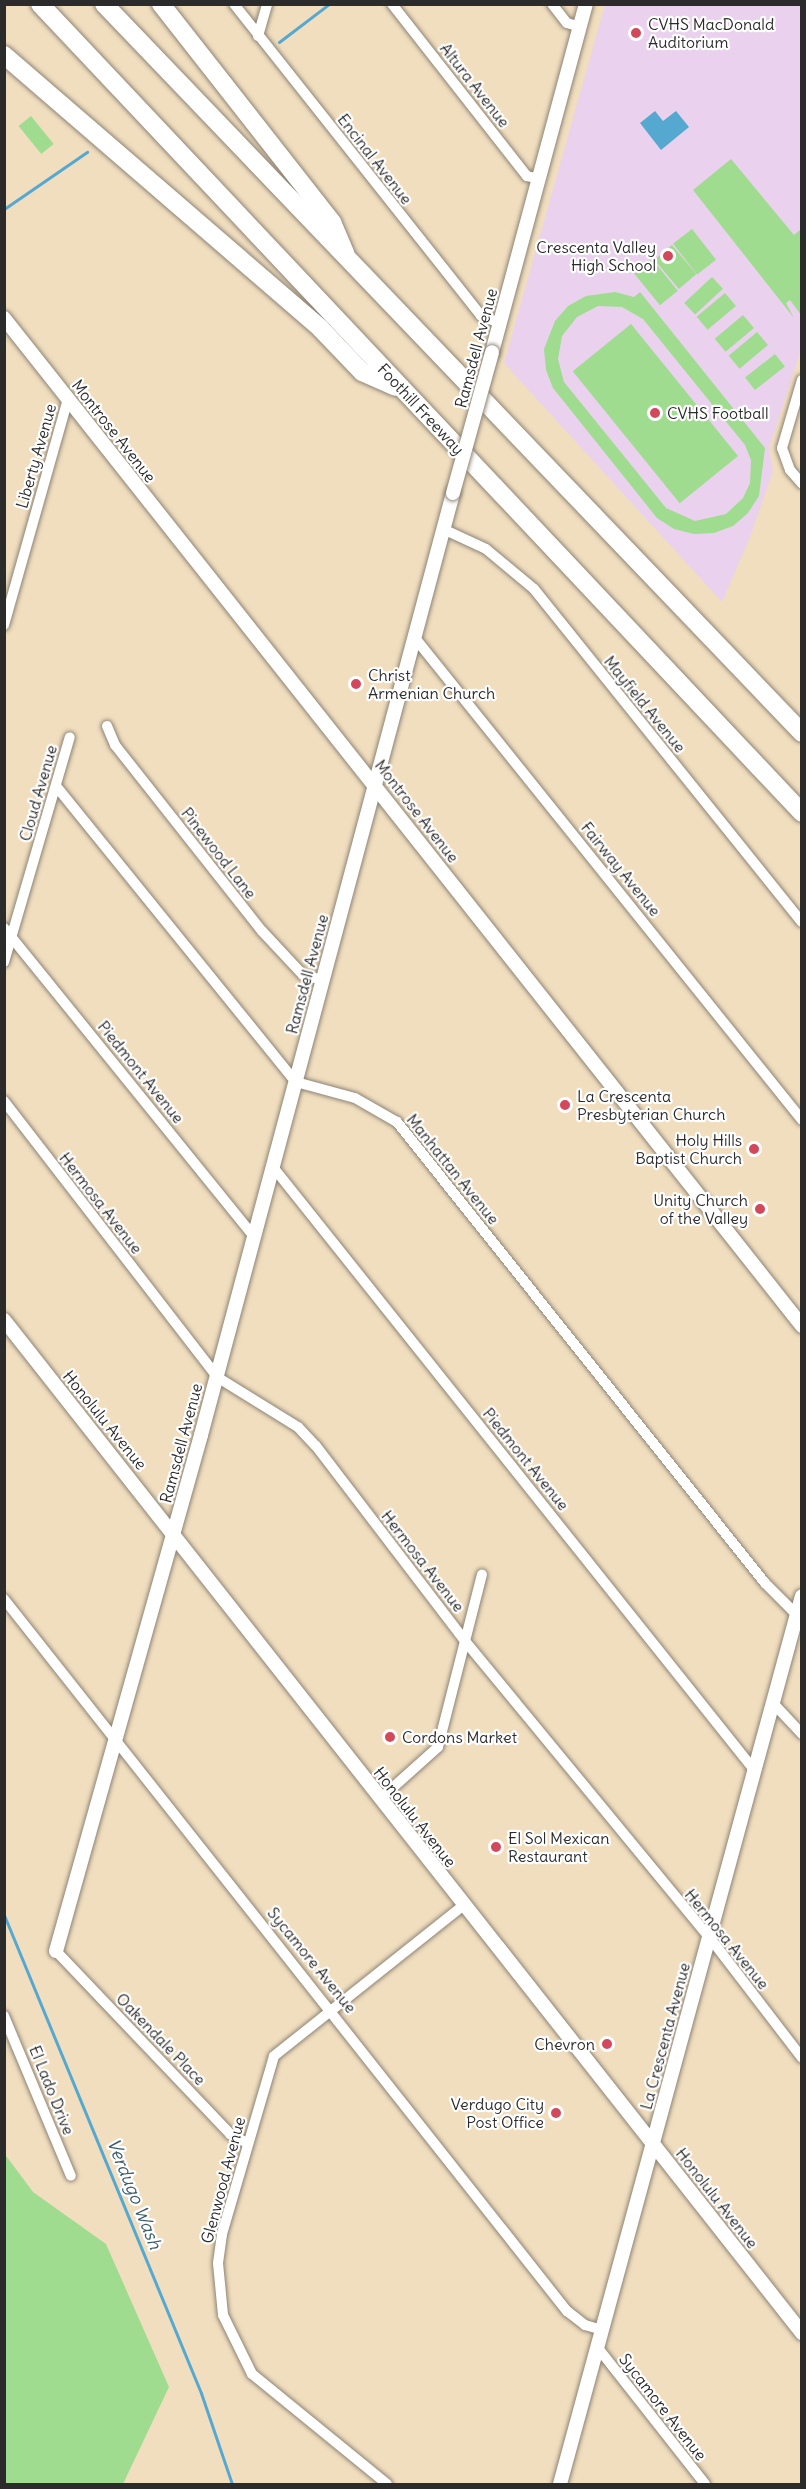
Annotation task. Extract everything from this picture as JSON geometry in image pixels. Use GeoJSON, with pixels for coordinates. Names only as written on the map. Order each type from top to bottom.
{"type":"FeatureCollection","features":[{"type":"Feature","properties":{"kind":"highway","name":"Foothill Freeway"},"geometry":{"type":"LineString","coordinates":[[40,4],[801,813]]}},
{"type":"Feature","properties":{"kind":"highway"},"geometry":{"type":"LineString","coordinates":[[104,4],[801,733]]}},
{"type":"Feature","properties":{"kind":"highway"},"geometry":{"type":"LineString","coordinates":[[161,4],[332,222],[350,263]]}},
{"type":"Feature","properties":{"kind":"highway"},"geometry":{"type":"LineString","coordinates":[[4,55],[320,328],[362,372],[406,393]]}},
{"type":"Feature","properties":{"kind":"street","name":"Encinal Avenue"},"geometry":{"type":"LineString","coordinates":[[234,4],[481,316],[500,323]]}},
{"type":"Feature","properties":{"kind":"street"},"geometry":{"type":"LineString","coordinates":[[258,36],[267,4]]}},
{"type":"Feature","properties":{"kind":"street","name":"Altura Avenue"},"geometry":{"type":"LineString","coordinates":[[392,4],[527,175],[539,179]]}},
{"type":"Feature","properties":{"kind":"street"},"geometry":{"type":"LineString","coordinates":[[552,4],[567,23],[580,27]]}},
{"type":"Feature","properties":{"kind":"street","name":"Ramsdell Avenue"},"geometry":{"type":"LineString","coordinates":[[56,1951],[118,1742],[374,783],[586,4]]}},
{"type":"Feature","properties":{"kind":"street","name":"Montrose Avenue"},"geometry":{"type":"LineString","coordinates":[[4,318],[374,783],[801,1326]]}},
{"type":"Feature","properties":{"kind":"street"},"geometry":{"type":"LineString","coordinates":[[801,380],[782,448],[790,470],[801,484]]}},
{"type":"Feature","properties":{"kind":"street","name":"Liberty Avenue"},"geometry":{"type":"LineString","coordinates":[[4,625],[68,399]]}},
{"type":"Feature","properties":{"kind":"street","name":"Mayfield Avenue"},"geometry":{"type":"LineString","coordinates":[[443,529],[486,549],[534,590],[801,922]]}},
{"type":"Feature","properties":{"kind":"street","name":"Fairway Avenue"},"geometry":{"type":"LineString","coordinates":[[415,638],[801,1120]]}},
{"type":"Feature","properties":{"kind":"street","name":"Pinewood Lane"},"geometry":{"type":"LineString","coordinates":[[107,726],[115,745],[269,939],[303,975],[323,980]]}},
{"type":"Feature","properties":{"kind":"street","name":"Cloud Avenue"},"geometry":{"type":"LineString","coordinates":[[4,962],[8,932],[70,737]]}},
{"type":"Feature","properties":{"kind":"street"},"geometry":{"type":"LineString","coordinates":[[56,786],[296,1082]]}},
{"type":"Feature","properties":{"kind":"street","name":"Piedmont Avenue"},"geometry":{"type":"LineString","coordinates":[[8,932],[253,1235]]}},
{"type":"Feature","properties":{"kind":"street","name":"Manhattan Avenue"},"geometry":{"type":"LineString","coordinates":[[296,1082],[355,1098],[398,1122],[765,1583],[796,1614]]}},
{"type":"Feature","properties":{"kind":"street","name":"Hermosa Avenue"},"geometry":{"type":"LineString","coordinates":[[4,1101],[217,1377],[304,1433],[465,1641],[710,1938],[801,2058]]}},
{"type":"Feature","properties":{"kind":"street","name":"Piedmont Avenue"},"geometry":{"type":"LineString","coordinates":[[273,1167],[755,1771]]}},
{"type":"Feature","properties":{"kind":"street","name":"Honolulu Avenue"},"geometry":{"type":"LineString","coordinates":[[4,1320],[174,1532],[380,1799],[653,2142],[801,2333]]}},
{"type":"Feature","properties":{"kind":"street"},"geometry":{"type":"LineString","coordinates":[[380,1799],[438,1747],[482,1575]]}},
{"type":"Feature","properties":{"kind":"street","name":"La Crescenta Avenue"},"geometry":{"type":"LineString","coordinates":[[560,2484],[801,1596]]}},
{"type":"Feature","properties":{"kind":"street","name":"Sycamore Avenue"},"geometry":{"type":"LineString","coordinates":[[4,1599],[332,2008],[567,2311],[585,2325],[602,2330]]}},
{"type":"Feature","properties":{"kind":"street"},"geometry":{"type":"LineString","coordinates":[[772,1702],[801,1734]]}},
{"type":"Feature","properties":{"kind":"street","name":"Glenwood Avenue"},"geometry":{"type":"LineString","coordinates":[[387,2484],[261,2384],[228,2330],[216,2282],[218,2264],[222,2234],[270,2062],[332,2008],[464,1905]]}},
{"type":"Feature","properties":{"kind":"street","name":"Oakendale Place"},"geometry":{"type":"LineString","coordinates":[[56,1951],[230,2134],[247,2143]]}},
{"type":"Feature","properties":{"kind":"street","name":"El Lado Drive"},"geometry":{"type":"LineString","coordinates":[[4,2016],[70,2176]]}},
{"type":"Feature","properties":{"kind":"street","name":"Sycamore Avenue"},"geometry":{"type":"LineString","coordinates":[[598,2348],[705,2484]]}},
{"type":"Feature","properties":{"kind":"shaded area","name":"Crescenta Valley High School"},"geometry":{"type":"Polygon","coordinates":[[[605,5],[801,5],[801,349],[769,448],[773,471],[750,537],[722,602],[504,363],[605,5]]]}},
{"type":"Feature","properties":{"kind":"green space"},"geometry":{"type":"Polygon","coordinates":[[[31,116],[54,144],[41,154],[19,126],[31,116]]]}},
{"type":"Feature","properties":{"kind":"green space"},"geometry":{"type":"Polygon","coordinates":[[[731,159],[794,235],[801,229],[801,315],[790,300],[786,303],[794,318],[693,190],[731,159]]]}},
{"type":"Feature","properties":{"kind":"green space"},"geometry":{"type":"Polygon","coordinates":[[[692,229],[716,260],[697,275],[673,244],[692,229]]]}},
{"type":"Feature","properties":{"kind":"green space"},"geometry":{"type":"Polygon","coordinates":[[[672,245],[696,274],[679,289],[654,260],[672,245]]]}},
{"type":"Feature","properties":{"kind":"green space"},"geometry":{"type":"Polygon","coordinates":[[[652,259],[678,291],[660,305],[634,273],[652,259]]]}},
{"type":"Feature","properties":{"kind":"green space"},"geometry":{"type":"Polygon","coordinates":[[[712,277],[723,289],[695,315],[684,303],[712,277]]]}},
{"type":"Feature","properties":{"kind":"green space"},"geometry":{"type":"Polygon","coordinates":[[[615,292],[634,297],[640,292],[765,448],[759,496],[748,513],[733,526],[714,533],[694,534],[674,529],[657,518],[553,388],[546,370],[544,349],[555,321],[568,306],[586,296],[615,292]],[[598,306],[577,317],[562,336],[558,359],[564,382],[666,508],[695,521],[726,514],[743,498],[750,483],[751,460],[745,445],[643,319],[622,307],[598,306]]]}},
{"type":"Feature","properties":{"kind":"green space"},"geometry":{"type":"Polygon","coordinates":[[[725,293],[736,306],[708,330],[697,317],[725,293]]]}},
{"type":"Feature","properties":{"kind":"green space"},"geometry":{"type":"Polygon","coordinates":[[[743,315],[754,328],[726,352],[715,339],[743,315]]]}},
{"type":"Feature","properties":{"kind":"green space","name":"CVHS Football"},"geometry":{"type":"Polygon","coordinates":[[[631,324],[738,456],[680,503],[573,371],[631,324]]]}},
{"type":"Feature","properties":{"kind":"green space"},"geometry":{"type":"Polygon","coordinates":[[[757,332],[768,345],[740,369],[729,356],[757,332]]]}},
{"type":"Feature","properties":{"kind":"green space"},"geometry":{"type":"Polygon","coordinates":[[[775,354],[785,367],[755,390],[745,377],[775,354]]]}},
{"type":"Feature","properties":{"kind":"green space"},"geometry":{"type":"Polygon","coordinates":[[[4,2153],[33,2192],[106,2244],[169,2387],[123,2484],[5,2484],[4,2153]]]}},
{"type":"Feature","properties":{"kind":"water"},"geometry":{"type":"Polygon","coordinates":[[[655,111],[663,121],[676,111],[689,127],[661,150],[640,123],[655,111]]]}},
{"type":"Feature","properties":{"kind":"waterway"},"geometry":{"type":"LineString","coordinates":[[279,42],[329,4]]}},
{"type":"Feature","properties":{"kind":"waterway"},"geometry":{"type":"LineString","coordinates":[[4,209],[87,152]]}},
{"type":"Feature","properties":{"kind":"waterway","name":"Verdugo Wash"},"geometry":{"type":"LineString","coordinates":[[4,1915],[201,2393],[232,2484]]}},
{"type":"Feature","properties":{"kind":"place","name":"CVHS MacDonald Auditorium"},"geometry":{"type":"Point","coordinates":[636,33]}},
{"type":"Feature","properties":{"kind":"place","name":"Crescenta Valley High School"},"geometry":{"type":"Point","coordinates":[668,256]}},
{"type":"Feature","properties":{"kind":"place","name":"CVHS Football"},"geometry":{"type":"Point","coordinates":[655,413]}},
{"type":"Feature","properties":{"kind":"place","name":"Christ Armenian Church"},"geometry":{"type":"Point","coordinates":[356,684]}},
{"type":"Feature","properties":{"kind":"place","name":"La Crescenta Presbyterian Church"},"geometry":{"type":"Point","coordinates":[565,1105]}},
{"type":"Feature","properties":{"kind":"place","name":"Holy Hills Baptist Church"},"geometry":{"type":"Point","coordinates":[754,1149]}},
{"type":"Feature","properties":{"kind":"place","name":"Unity Church of the Valley"},"geometry":{"type":"Point","coordinates":[760,1209]}},
{"type":"Feature","properties":{"kind":"place","name":"Cordons Market"},"geometry":{"type":"Point","coordinates":[390,1737]}},
{"type":"Feature","properties":{"kind":"place","name":"El Sol Mexican Restaurant"},"geometry":{"type":"Point","coordinates":[496,1847]}},
{"type":"Feature","properties":{"kind":"place","name":"Chevron"},"geometry":{"type":"Point","coordinates":[607,2044]}},
{"type":"Feature","properties":{"kind":"place","name":"Verdugo City Post Office"},"geometry":{"type":"Point","coordinates":[556,2113]}}]}
